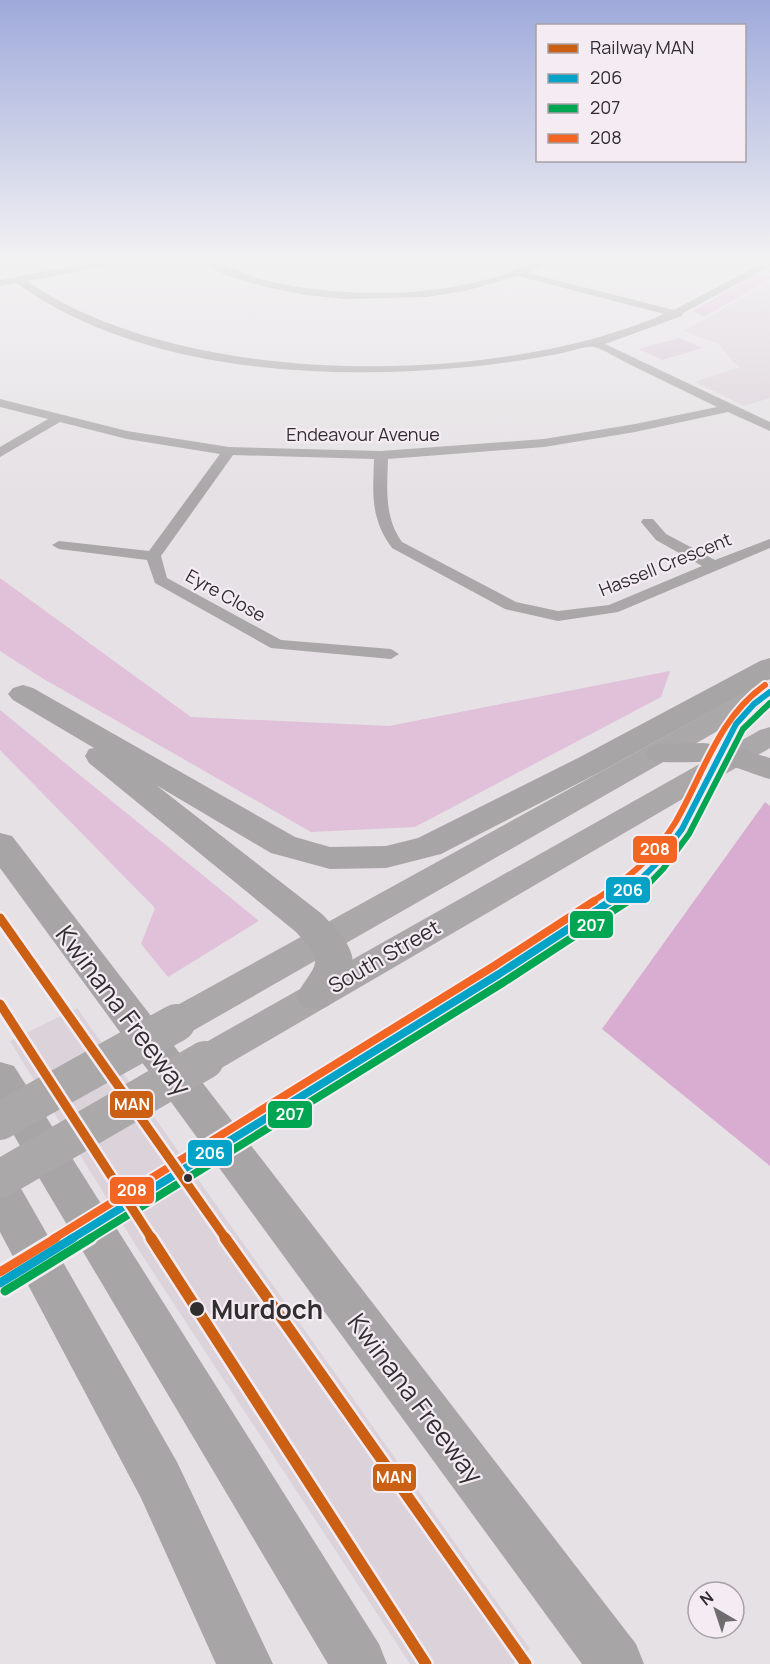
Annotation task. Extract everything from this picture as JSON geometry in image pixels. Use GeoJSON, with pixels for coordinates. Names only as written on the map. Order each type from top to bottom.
{"type":"FeatureCollection","features":[{"type":"Feature","properties":{"kind":"highway"},"geometry":{"type":"LineString","coordinates":[[12,686],[283,845],[330,858],[386,857],[429,846],[591,764],[770,667]]}},
{"type":"Feature","properties":{"kind":"highway"},"geometry":{"type":"LineString","coordinates":[[12,686],[309,923],[332,950],[335,965],[330,978],[315,996]]}},
{"type":"Feature","properties":{"kind":"highway","name":"South Street"},"geometry":{"type":"LineString","coordinates":[[0,1121],[770,690]]}},
{"type":"Feature","properties":{"kind":"highway","name":"South Street"},"geometry":{"type":"LineString","coordinates":[[0,1179],[770,736]]}},
{"type":"Feature","properties":{"kind":"highway"},"geometry":{"type":"LineString","coordinates":[[661,753],[691,751],[734,757],[770,769]]}},
{"type":"Feature","properties":{"kind":"highway","name":"Kwinana Freeway"},"geometry":{"type":"LineString","coordinates":[[0,844],[616,1664]]}},
{"type":"Feature","properties":{"kind":"highway"},"geometry":{"type":"LineString","coordinates":[[0,1077],[359,1664]]}},
{"type":"Feature","properties":{"kind":"highway"},"geometry":{"type":"LineString","coordinates":[[0,1191],[159,1480],[244,1664]]}},
{"type":"Feature","properties":{"kind":"street"},"geometry":{"type":"LineString","coordinates":[[133,336],[225,359],[298,366],[379,369],[447,367],[514,358],[594,343],[617,336]]}},
{"type":"Feature","properties":{"kind":"street"},"geometry":{"type":"LineString","coordinates":[[594,343],[770,427]]}},
{"type":"Feature","properties":{"kind":"street","name":"Endeavour Avenue"},"geometry":{"type":"LineString","coordinates":[[0,404],[127,435],[229,451],[381,455],[544,443],[635,428],[728,408]]}},
{"type":"Feature","properties":{"kind":"street"},"geometry":{"type":"LineString","coordinates":[[0,453],[58,418]]}},
{"type":"Feature","properties":{"kind":"street"},"geometry":{"type":"LineString","coordinates":[[59,545],[153,556],[229,451]]}},
{"type":"Feature","properties":{"kind":"street","name":"Hassell Crescent"},"geometry":{"type":"LineString","coordinates":[[381,455],[381,519],[386,533],[397,545],[511,606],[558,616],[612,609],[770,543]]}},
{"type":"Feature","properties":{"kind":"street"},"geometry":{"type":"LineString","coordinates":[[648,522],[661,537],[714,566]]}},
{"type":"Feature","properties":{"kind":"street","name":"Eyre Close"},"geometry":{"type":"LineString","coordinates":[[153,556],[160,580],[277,645],[391,654]]}},
{"type":"Feature","properties":{"kind":"shaded area"},"geometry":{"type":"Polygon","coordinates":[[[697,336],[770,336],[770,398],[744,406],[695,382],[740,367],[719,344],[697,336]]]}},
{"type":"Feature","properties":{"kind":"shaded area"},"geometry":{"type":"Polygon","coordinates":[[[0,578],[191,717],[389,726],[670,671],[661,697],[415,827],[311,832],[42,678],[0,651],[0,578]]]}},
{"type":"Feature","properties":{"kind":"shaded area"},"geometry":{"type":"Polygon","coordinates":[[[0,710],[259,921],[168,977],[141,944],[155,908],[0,750],[0,710]]]}},
{"type":"Feature","properties":{"kind":"shaded area"},"geometry":{"type":"Polygon","coordinates":[[[765,802],[770,806],[770,1166],[602,1029],[765,802]]]}},
{"type":"Feature","properties":{"kind":"shaded area"},"geometry":{"type":"Polygon","coordinates":[[[77,1008],[530,1649],[512,1664],[410,1664],[138,1249],[10,1041],[77,1008]]]}},
{"type":"Feature","properties":{"kind":"building"},"geometry":{"type":"Polygon","coordinates":[[[679,338],[703,348],[662,360],[639,349],[679,338]]]}},
{"type":"Feature","properties":{"kind":"rail line","name":"MAN"},"geometry":{"type":"LineString","coordinates":[[0,918],[526,1664]]}},
{"type":"Feature","properties":{"kind":"rail line","name":"MAN"},"geometry":{"type":"LineString","coordinates":[[0,1004],[426,1664]]}},
{"type":"Feature","properties":{"kind":"transit line","name":"208"},"geometry":{"type":"LineString","coordinates":[[0,1272],[494,966],[628,879],[649,858],[674,824],[729,719],[748,697],[765,685]]}},
{"type":"Feature","properties":{"kind":"transit line","name":"206"},"geometry":{"type":"LineString","coordinates":[[0,1283],[499,974],[634,886],[656,864],[682,829],[736,724],[754,704],[770,692]]}},
{"type":"Feature","properties":{"kind":"transit line","name":"207"},"geometry":{"type":"LineString","coordinates":[[5,1291],[504,982],[640,893],[663,869],[689,834],[743,729],[770,703]]}},
{"type":"Feature","properties":{"kind":"place","name":"Murdoch"},"geometry":{"type":"Point","coordinates":[197,1309]}}]}
